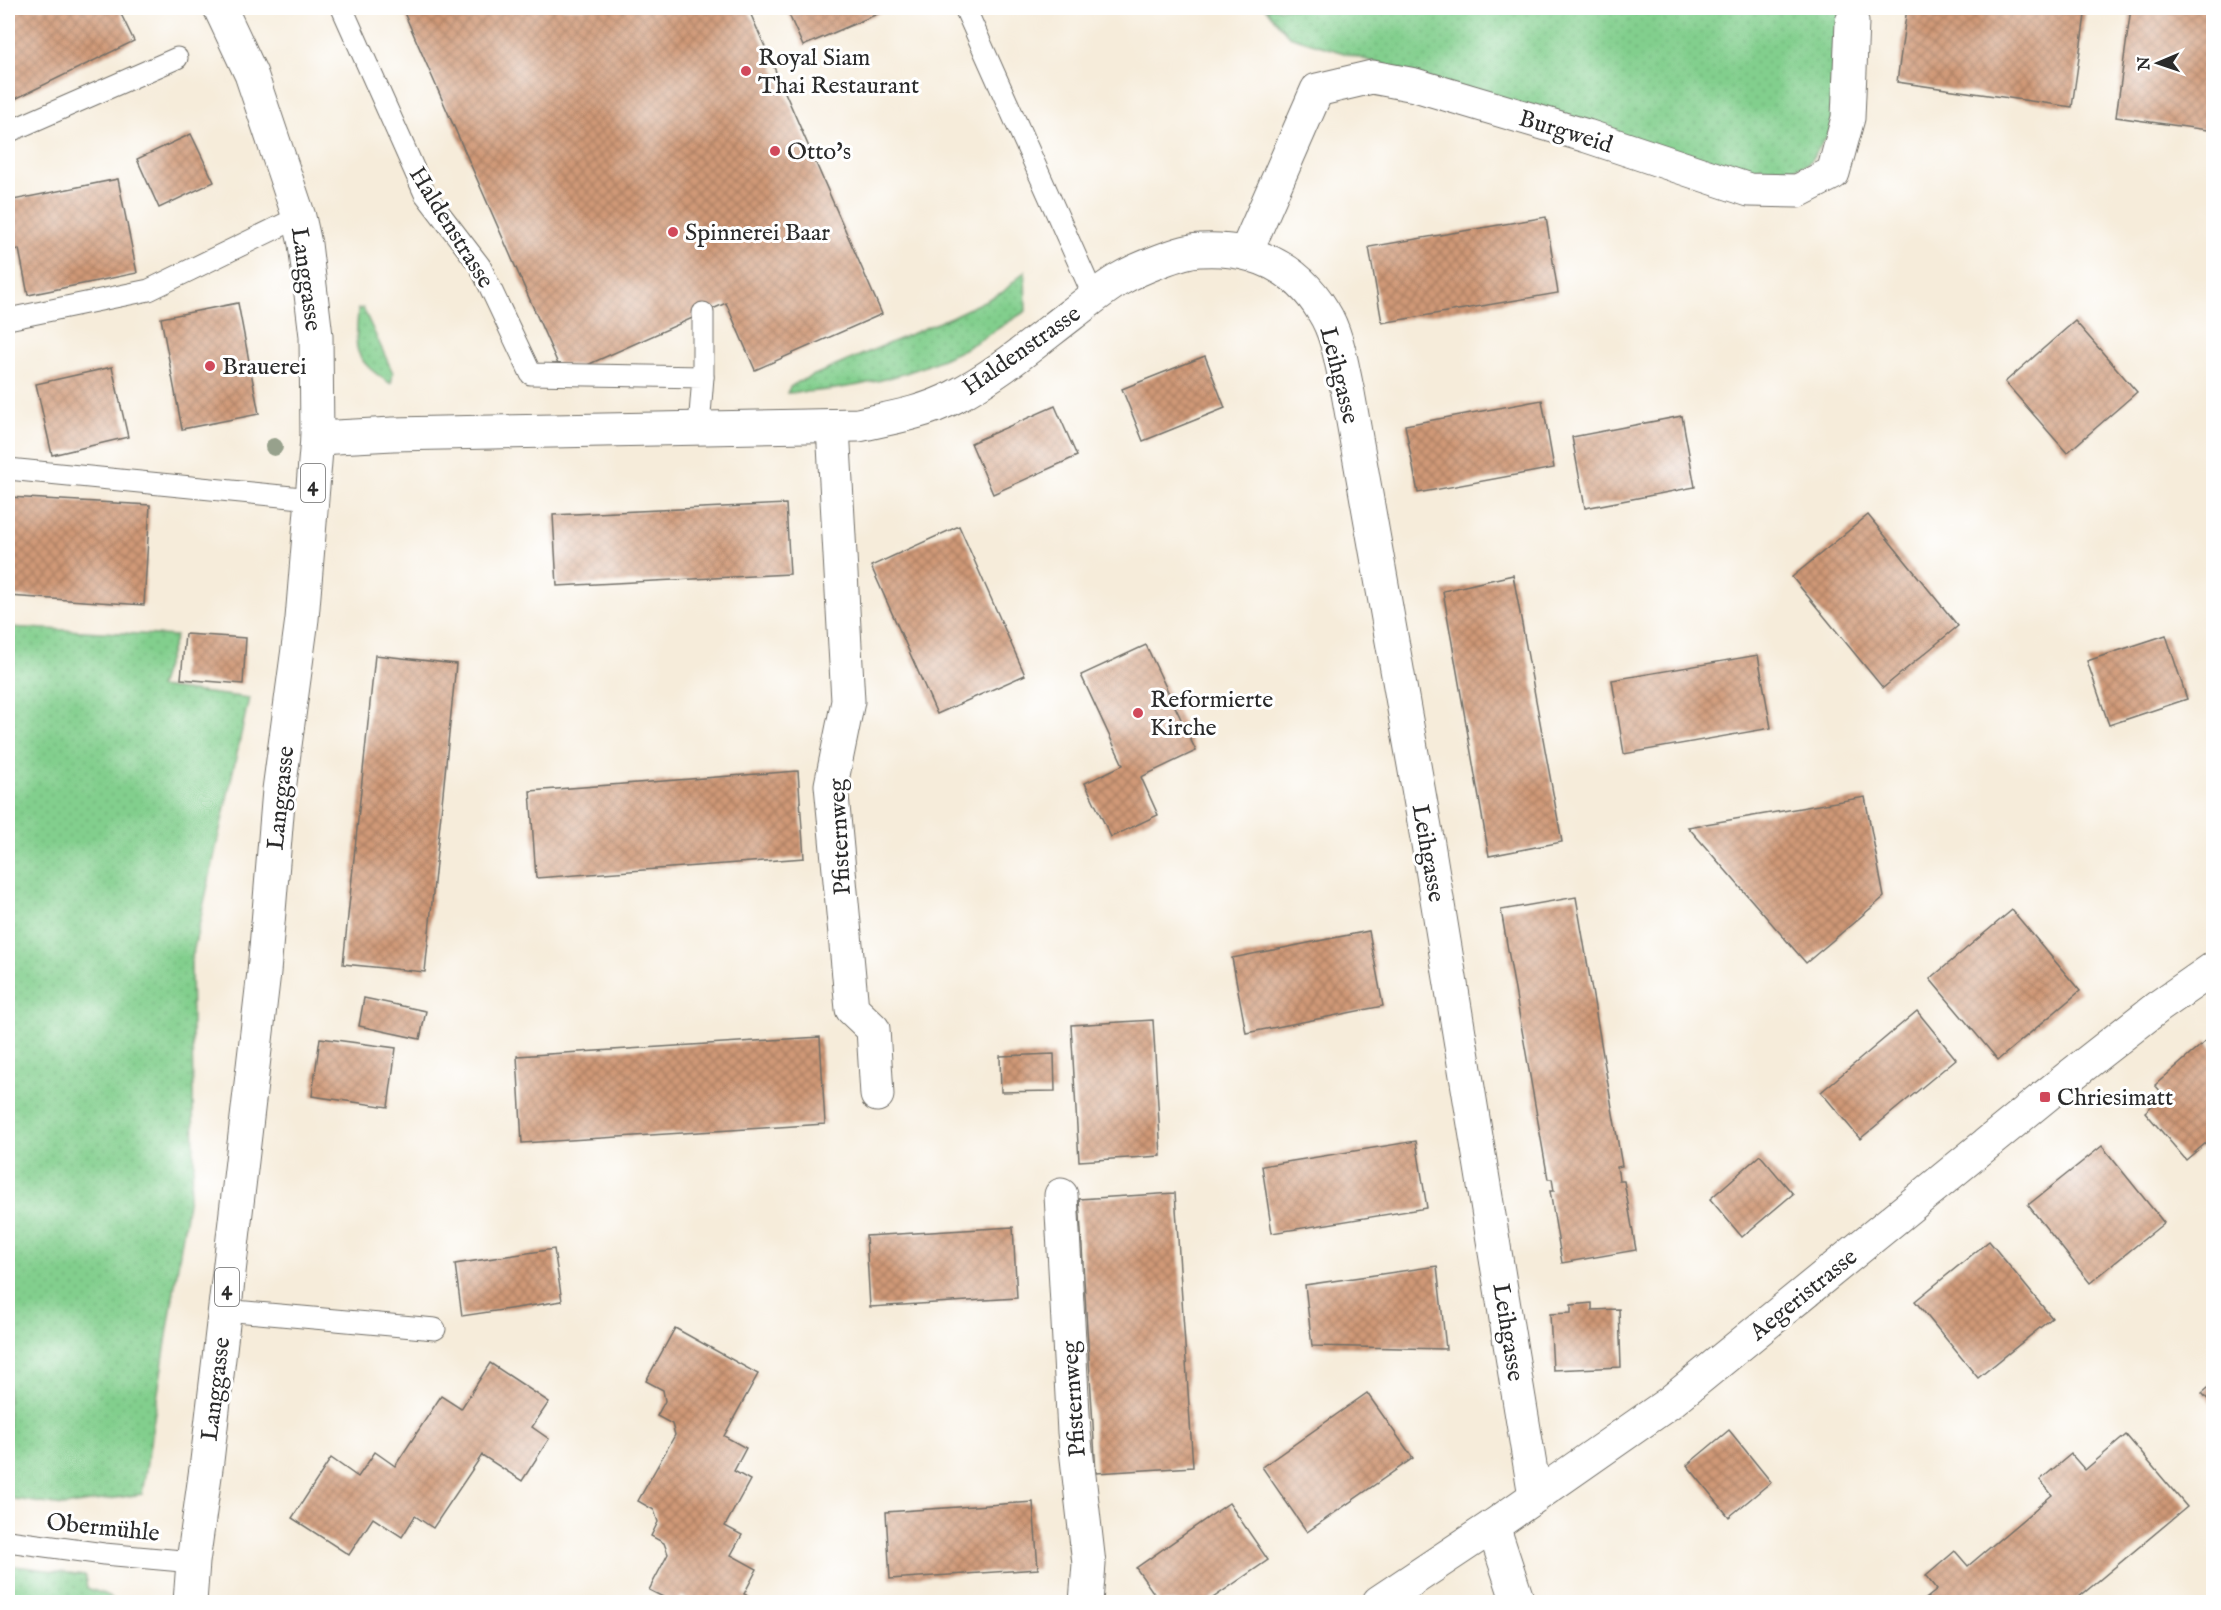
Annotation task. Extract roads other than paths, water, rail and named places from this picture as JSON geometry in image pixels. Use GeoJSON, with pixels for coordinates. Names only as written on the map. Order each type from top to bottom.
{"type":"FeatureCollection","features":[{"type":"Feature","properties":{"kind":"street","name":"Langgasse"},"geometry":{"type":"LineString","coordinates":[[190,1602],[264,972],[279,790],[302,619],[317,438],[316,336],[305,244],[299,217],[251,74],[220,8]]}},
{"type":"Feature","properties":{"kind":"street","name":"Burgweid"},"geometry":{"type":"LineString","coordinates":[[1246,252],[1317,90],[1372,77],[1415,85],[1587,136],[1749,190],[1798,191],[1833,173],[1848,118],[1852,22]]}},
{"type":"Feature","properties":{"kind":"street","name":"Haldenstrasse"},"geometry":{"type":"LineString","coordinates":[[317,438],[393,434],[858,425],[914,413],[953,398],[987,378],[1094,297],[1139,269],[1198,250],[1246,252]]}},
{"type":"Feature","properties":{"kind":"street","name":"Leihgasse"},"geometry":{"type":"LineString","coordinates":[[1246,252],[1288,272],[1309,292],[1324,312],[1340,358],[1428,844],[1535,1496]]}},
{"type":"Feature","properties":{"kind":"street","name":"Pfisternweg"},"geometry":{"type":"LineString","coordinates":[[833,427],[848,701],[831,785],[852,1009],[873,1029],[878,1095]]}},
{"type":"Feature","properties":{"kind":"street","name":"Aegeristrasse"},"geometry":{"type":"LineString","coordinates":[[1379,1602],[1493,1526],[1669,1403],[2070,1076],[2158,1007],[2214,968]]}},
{"type":"Feature","properties":{"kind":"street","name":"Pfisternweg"},"geometry":{"type":"LineString","coordinates":[[1060,1195],[1074,1432],[1089,1564],[1086,1602]]}},
{"type":"Feature","properties":{"kind":"street"},"geometry":{"type":"LineString","coordinates":[[1493,1526],[1518,1602]]}},
{"type":"Feature","properties":{"kind":"lane","name":"Haldenstrasse"},"geometry":{"type":"LineString","coordinates":[[342,8],[425,194],[480,266],[531,374],[703,377]]}},
{"type":"Feature","properties":{"kind":"lane","name":"Haldenstrasse"},"geometry":{"type":"LineString","coordinates":[[965,8],[1094,297]]}},
{"type":"Feature","properties":{"kind":"lane"},"geometry":{"type":"LineString","coordinates":[[8,132],[177,58]]}},
{"type":"Feature","properties":{"kind":"lane"},"geometry":{"type":"LineString","coordinates":[[8,320],[149,290],[299,217]]}},
{"type":"Feature","properties":{"kind":"lane"},"geometry":{"type":"LineString","coordinates":[[699,427],[703,377],[703,314]]}},
{"type":"Feature","properties":{"kind":"lane"},"geometry":{"type":"LineString","coordinates":[[8,469],[312,499]]}},
{"type":"Feature","properties":{"kind":"lane"},"geometry":{"type":"LineString","coordinates":[[224,1310],[435,1329]]}},
{"type":"Feature","properties":{"kind":"lane","name":"Obermühle"},"geometry":{"type":"LineString","coordinates":[[8,1541],[104,1554],[193,1562]]}},
{"type":"Feature","properties":{"kind":"place","name":"Royal Siam Thai Restaurant"},"geometry":{"type":"Point","coordinates":[746,71]}},
{"type":"Feature","properties":{"kind":"place","name":"Otto's"},"geometry":{"type":"Point","coordinates":[775,151]}},
{"type":"Feature","properties":{"kind":"place","name":"Spinnerei Baar"},"geometry":{"type":"Point","coordinates":[673,232]}},
{"type":"Feature","properties":{"kind":"place","name":"Brauerei"},"geometry":{"type":"Point","coordinates":[210,366]}},
{"type":"Feature","properties":{"kind":"place","name":"Reformierte Kirche"},"geometry":{"type":"Point","coordinates":[1138,713]}},
{"type":"Feature","properties":{"kind":"place","name":"Chriesimatt"},"geometry":{"type":"Point","coordinates":[2045,1097]}}]}
